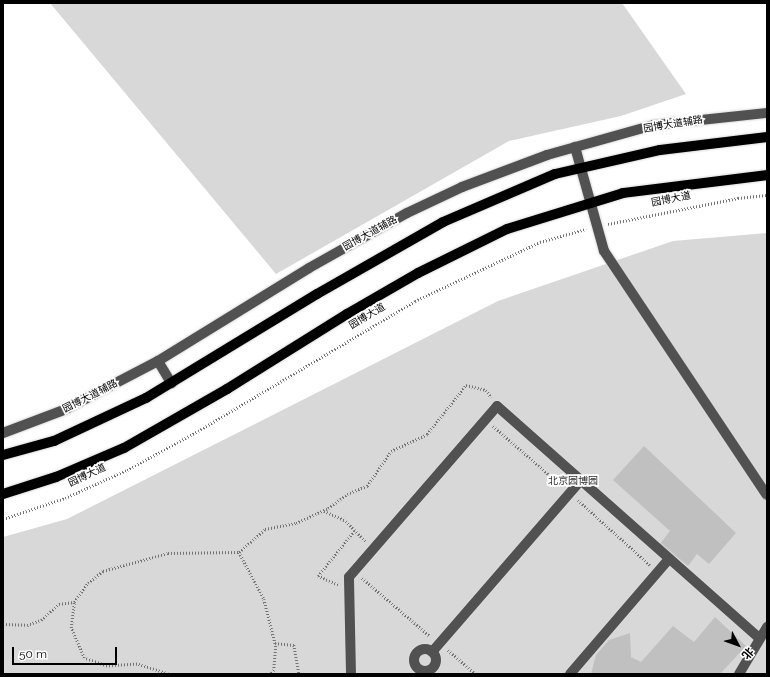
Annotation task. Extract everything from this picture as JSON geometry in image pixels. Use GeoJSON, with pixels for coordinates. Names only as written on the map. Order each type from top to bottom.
{"type":"FeatureCollection","features":[{"type":"Feature","properties":{"kind":"main road"},"geometry":{"type":"LineString","coordinates":[[3,455],[54,441],[146,398],[317,294],[443,222],[555,174],[660,150],[767,137]]}},
{"type":"Feature","properties":{"kind":"main road","name":"园博大道"},"geometry":{"type":"LineString","coordinates":[[3,494],[56,477],[124,448],[227,389],[347,314],[418,273],[500,232],[623,193],[767,175]]}},
{"type":"Feature","properties":{"kind":"street","name":"园博大道辅路"},"geometry":{"type":"LineString","coordinates":[[3,434],[64,410],[158,361],[309,268],[407,213],[462,187],[575,148],[654,125],[767,113]]}},
{"type":"Feature","properties":{"kind":"street"},"geometry":{"type":"LineString","coordinates":[[575,148],[604,251],[767,495]]}},
{"type":"Feature","properties":{"kind":"street"},"geometry":{"type":"LineString","coordinates":[[158,361],[171,383]]}},
{"type":"Feature","properties":{"kind":"street"},"geometry":{"type":"LineString","coordinates":[[351,674],[349,577],[497,406],[668,560],[759,638]]}},
{"type":"Feature","properties":{"kind":"street"},"geometry":{"type":"LineString","coordinates":[[432,652],[580,481]]}},
{"type":"Feature","properties":{"kind":"street"},"geometry":{"type":"LineString","coordinates":[[570,674],[668,560]]}},
{"type":"Feature","properties":{"kind":"street"},"geometry":{"type":"LineString","coordinates":[[739,674],[759,638],[767,627]]}},
{"type":"Feature","properties":{"kind":"street"},"geometry":{"type":"LineString","coordinates":[[426,649],[432,652],[435,661],[432,667],[426,670],[415,671],[414,660],[416,653],[426,649]]}},
{"type":"Feature","properties":{"kind":"path","name":"园博大道"},"geometry":{"type":"LineString","coordinates":[[3,519],[65,498],[127,470],[198,431],[422,297],[540,242],[597,226],[738,198],[767,195]]}},
{"type":"Feature","properties":{"kind":"path"},"geometry":{"type":"LineString","coordinates":[[168,674],[137,664],[107,666],[84,658],[71,628],[74,602],[88,583],[103,571],[168,553],[239,552],[265,529],[296,523],[324,510],[347,494],[366,486],[391,450],[427,434],[466,385],[486,390],[497,406]]}},
{"type":"Feature","properties":{"kind":"path"},"geometry":{"type":"LineString","coordinates":[[324,510],[346,521],[354,532],[368,543],[363,549]]}},
{"type":"Feature","properties":{"kind":"path"},"geometry":{"type":"LineString","coordinates":[[350,590],[318,576],[354,532]]}},
{"type":"Feature","properties":{"kind":"path"},"geometry":{"type":"LineString","coordinates":[[239,552],[264,599],[275,643],[274,670],[271,674]]}},
{"type":"Feature","properties":{"kind":"path"},"geometry":{"type":"LineString","coordinates":[[354,571],[476,674]]}},
{"type":"Feature","properties":{"kind":"path"},"geometry":{"type":"LineString","coordinates":[[3,624],[27,625],[41,620],[59,604],[74,602]]}},
{"type":"Feature","properties":{"kind":"path"},"geometry":{"type":"LineString","coordinates":[[275,643],[294,645],[299,674]]}},
{"type":"Feature","properties":{"kind":"green space"},"geometry":{"type":"Polygon","coordinates":[[[50,3],[622,3],[686,94],[621,116],[509,141],[276,274],[50,3]]]}},
{"type":"Feature","properties":{"kind":"green space","name":"北京园博园"},"geometry":{"type":"Polygon","coordinates":[[[767,233],[767,674],[3,674],[3,537],[67,519],[498,301],[673,241],[767,233]]]}},
{"type":"Feature","properties":{"kind":"building"},"geometry":{"type":"Polygon","coordinates":[[[644,446],[736,533],[709,564],[697,554],[688,566],[660,544],[670,531],[613,480],[644,446]]]}},
{"type":"Feature","properties":{"kind":"building"},"geometry":{"type":"Polygon","coordinates":[[[715,617],[746,646],[720,674],[591,674],[596,655],[609,640],[630,633],[631,657],[641,662],[673,626],[694,642],[715,617]]]}}]}
